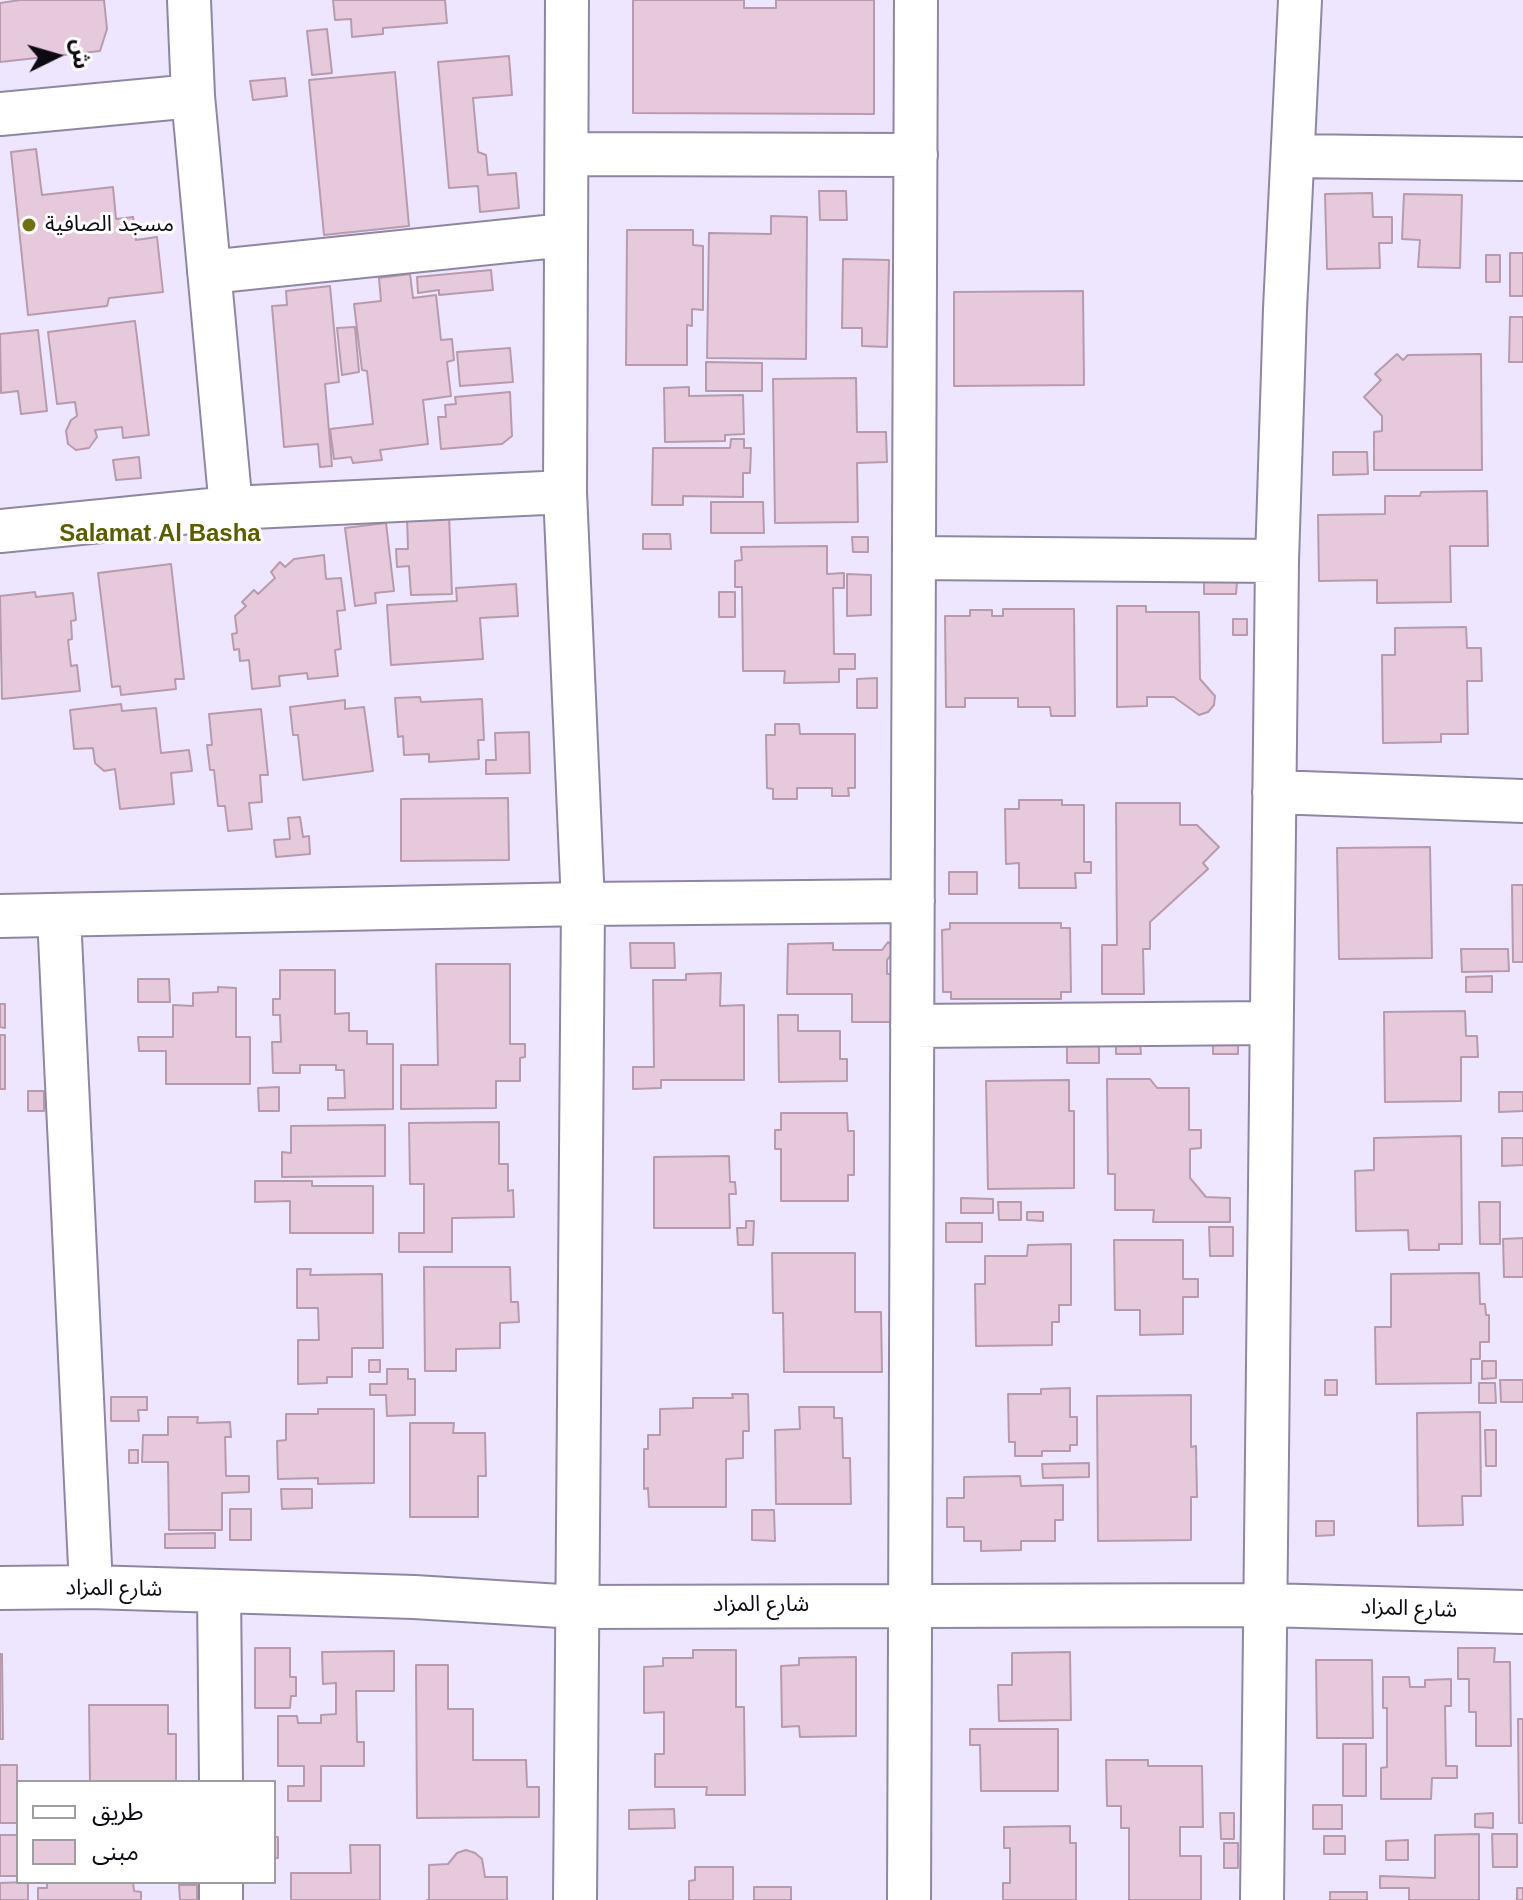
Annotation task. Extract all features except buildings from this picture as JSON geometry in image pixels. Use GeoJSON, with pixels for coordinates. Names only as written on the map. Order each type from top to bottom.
{"type":"FeatureCollection","features":[{"type":"Feature","properties":{"kind":"street"},"geometry":{"type":"LineString","coordinates":[[189,0],[193,96],[231,508]]}},
{"type":"Feature","properties":{"kind":"street"},"geometry":{"type":"LineString","coordinates":[[567,0],[565,492],[583,904],[575,1900]]}},
{"type":"Feature","properties":{"kind":"street"},"geometry":{"type":"LineString","coordinates":[[909,1900],[916,0]]}},
{"type":"Feature","properties":{"kind":"street"},"geometry":{"type":"LineString","coordinates":[[1262,1900],[1277,561],[1300,0]]}},
{"type":"Feature","properties":{"kind":"street"},"geometry":{"type":"LineString","coordinates":[[0,114],[193,96]]}},
{"type":"Feature","properties":{"kind":"street"},"geometry":{"type":"LineString","coordinates":[[568,154],[916,155]]}},
{"type":"Feature","properties":{"kind":"street"},"geometry":{"type":"LineString","coordinates":[[1294,156],[1523,159]]}},
{"type":"Feature","properties":{"kind":"street"},"geometry":{"type":"LineString","coordinates":[[209,272],[565,235]]}},
{"type":"Feature","properties":{"kind":"street"},"geometry":{"type":"LineString","coordinates":[[0,531],[231,508],[565,492]]}},
{"type":"Feature","properties":{"kind":"street"},"geometry":{"type":"LineString","coordinates":[[914,558],[1277,561]]}},
{"type":"Feature","properties":{"kind":"street"},"geometry":{"type":"LineString","coordinates":[[1274,792],[1523,801]]}},
{"type":"Feature","properties":{"kind":"street"},"geometry":{"type":"LineString","coordinates":[[0,916],[583,904],[913,901]]}},
{"type":"Feature","properties":{"kind":"street"},"geometry":{"type":"LineString","coordinates":[[59,916],[91,1587]]}},
{"type":"Feature","properties":{"kind":"street"},"geometry":{"type":"LineString","coordinates":[[912,1026],[1271,1023]]}},
{"type":"Feature","properties":{"kind":"street","name":"شارع المزاد"},"geometry":{"type":"LineString","coordinates":[[0,1588],[91,1587],[414,1597],[577,1607],[1265,1605],[1523,1612]]}},
{"type":"Feature","properties":{"kind":"street"},"geometry":{"type":"LineString","coordinates":[[219,1592],[221,1780]]}},
{"type":"Feature","properties":{"kind":"place","name":"مسجد الصافية"},"geometry":{"type":"Point","coordinates":[29,225]}},
{"type":"Feature","properties":{"kind":"district","name":"Salamat Al Basha"},"geometry":{"type":"Point","coordinates":[160,534]}}]}
